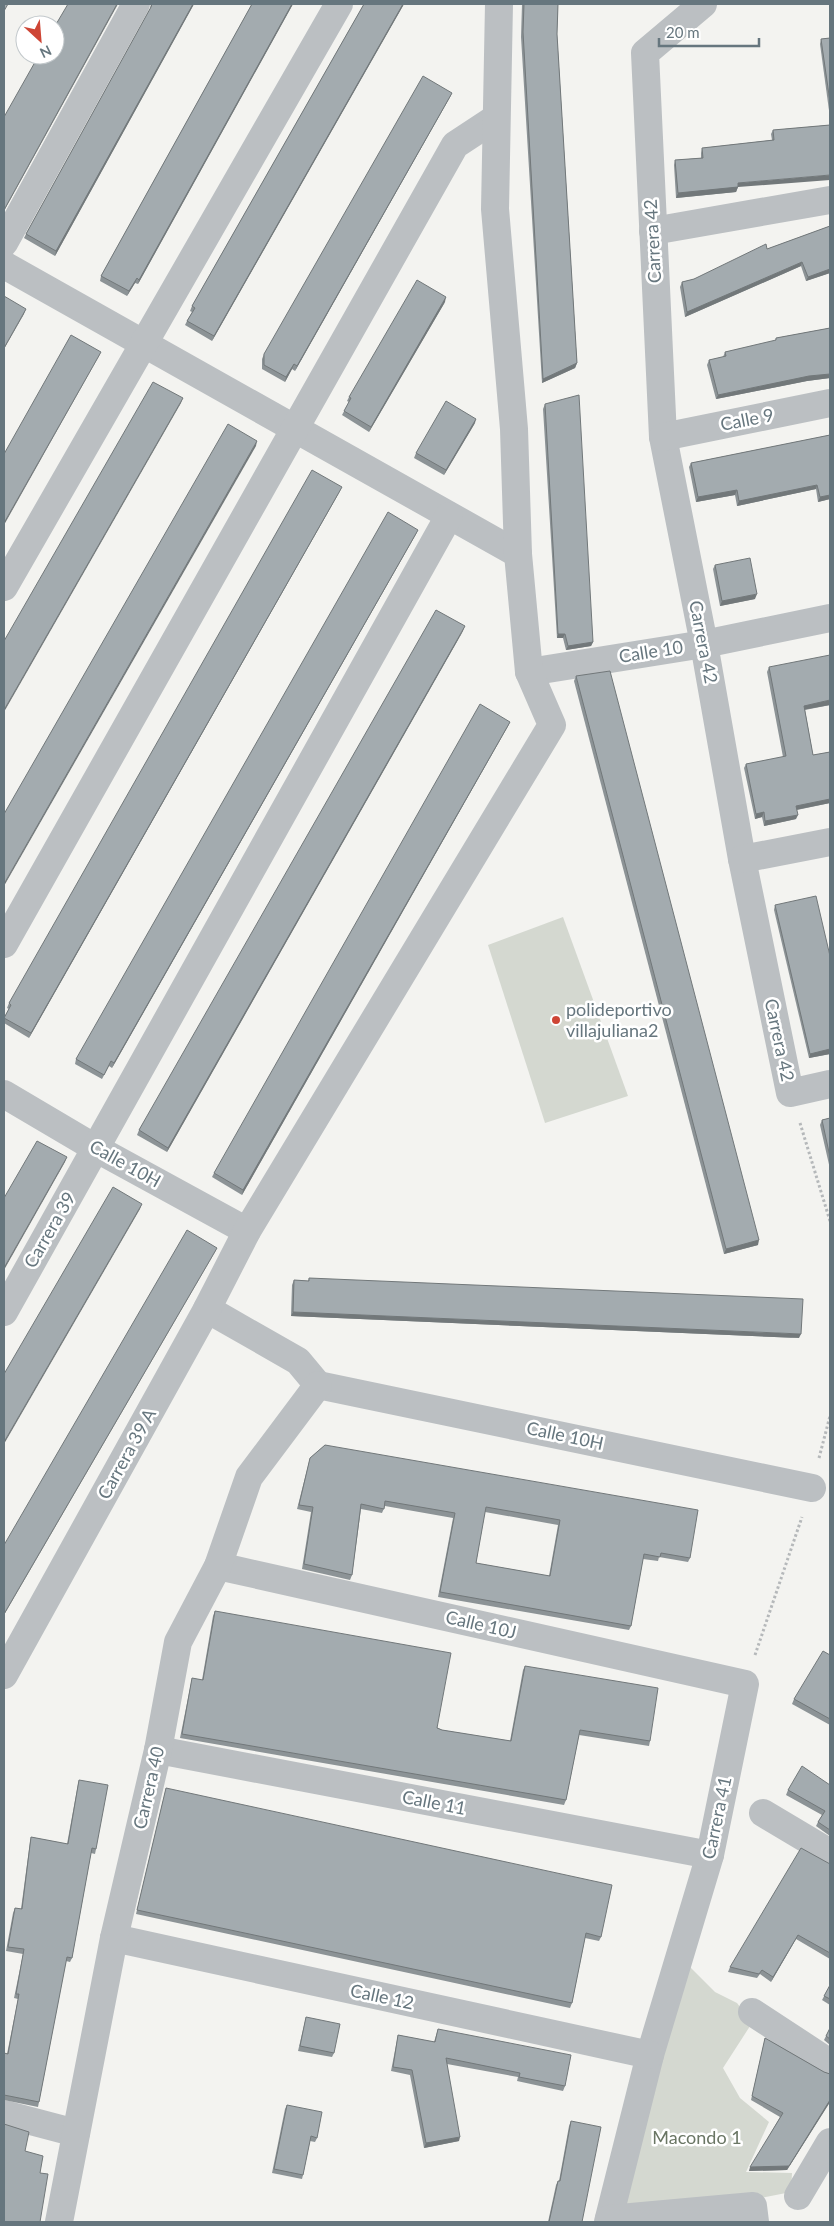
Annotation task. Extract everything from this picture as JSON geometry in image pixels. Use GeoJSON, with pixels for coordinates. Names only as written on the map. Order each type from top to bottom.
{"type":"FeatureCollection","features":[{"type":"Feature","properties":{"kind":"street"},"geometry":{"type":"LineString","coordinates":[[4,243],[136,4]]}},
{"type":"Feature","properties":{"kind":"street"},"geometry":{"type":"LineString","coordinates":[[4,587],[339,4]]}},
{"type":"Feature","properties":{"kind":"street"},"geometry":{"type":"LineString","coordinates":[[499,4],[495,209],[514,429],[518,554],[529,672]]}},
{"type":"Feature","properties":{"kind":"street","name":"Carrera 42"},"geometry":{"type":"LineString","coordinates":[[703,4],[645,53],[663,436],[704,644],[742,859],[790,1093]]}},
{"type":"Feature","properties":{"kind":"street"},"geometry":{"type":"LineString","coordinates":[[4,944],[455,145],[496,118]]}},
{"type":"Feature","properties":{"kind":"street"},"geometry":{"type":"LineString","coordinates":[[653,231],[830,200]]}},
{"type":"Feature","properties":{"kind":"street"},"geometry":{"type":"LineString","coordinates":[[4,265],[518,554]]}},
{"type":"Feature","properties":{"kind":"street","name":"Calle 9"},"geometry":{"type":"LineString","coordinates":[[663,436],[830,403]]}},
{"type":"Feature","properties":{"kind":"street","name":"Carrera 39"},"geometry":{"type":"LineString","coordinates":[[4,1312],[97,1149],[449,516]]}},
{"type":"Feature","properties":{"kind":"street","name":"Calle 10"},"geometry":{"type":"LineString","coordinates":[[529,672],[704,644],[830,618]]}},
{"type":"Feature","properties":{"kind":"street","name":"Carrera 39 A"},"geometry":{"type":"LineString","coordinates":[[4,1675],[207,1309],[248,1231],[552,725],[529,672]]}},
{"type":"Feature","properties":{"kind":"street"},"geometry":{"type":"LineString","coordinates":[[742,859],[830,842]]}},
{"type":"Feature","properties":{"kind":"street"},"geometry":{"type":"LineString","coordinates":[[790,1093],[830,1084]]}},
{"type":"Feature","properties":{"kind":"street","name":"Calle 10H"},"geometry":{"type":"LineString","coordinates":[[4,1094],[97,1149],[248,1231]]}},
{"type":"Feature","properties":{"kind":"street"},"geometry":{"type":"LineString","coordinates":[[207,1309],[298,1361],[318,1385]]}},
{"type":"Feature","properties":{"kind":"street","name":"Calle 10H"},"geometry":{"type":"LineString","coordinates":[[318,1385],[812,1488]]}},
{"type":"Feature","properties":{"kind":"street","name":"Carrera 40"},"geometry":{"type":"LineString","coordinates":[[59,2222],[114,1938],[158,1750],[178,1642],[218,1566],[249,1477],[318,1385]]}},
{"type":"Feature","properties":{"kind":"street","name":"Calle 10J"},"geometry":{"type":"LineString","coordinates":[[218,1566],[745,1684]]}},
{"type":"Feature","properties":{"kind":"street","name":"Carrera 41"},"geometry":{"type":"LineString","coordinates":[[608,2220],[650,2055],[710,1855],[745,1684]]}},
{"type":"Feature","properties":{"kind":"street","name":"Calle 11"},"geometry":{"type":"LineString","coordinates":[[158,1750],[710,1855]]}},
{"type":"Feature","properties":{"kind":"street"},"geometry":{"type":"LineString","coordinates":[[763,1814],[830,1852]]}},
{"type":"Feature","properties":{"kind":"street","name":"Calle 12"},"geometry":{"type":"LineString","coordinates":[[114,1938],[650,2055]]}},
{"type":"Feature","properties":{"kind":"street"},"geometry":{"type":"LineString","coordinates":[[752,2012],[830,2063]]}},
{"type":"Feature","properties":{"kind":"street"},"geometry":{"type":"LineString","coordinates":[[4,2114],[76,2133]]}},
{"type":"Feature","properties":{"kind":"street"},"geometry":{"type":"LineString","coordinates":[[798,2196],[830,2142]]}},
{"type":"Feature","properties":{"kind":"street"},"geometry":{"type":"LineString","coordinates":[[608,2220],[754,2214]]}},
{"type":"Feature","properties":{"kind":"path","name":"Carrera 42"},"geometry":{"type":"LineString","coordinates":[[790,1093],[830,1220]]}},
{"type":"Feature","properties":{"kind":"path"},"geometry":{"type":"LineString","coordinates":[[745,1684],[812,1488],[830,1416]]}},
{"type":"Feature","properties":{"kind":"green space","name":"polideportivo villajuliana2"},"geometry":{"type":"Polygon","coordinates":[[[563,917],[628,1096],[545,1123],[488,945],[563,917]]]}},
{"type":"Feature","properties":{"kind":"green space","name":"Macondo 1"},"geometry":{"type":"Polygon","coordinates":[[[686,1963],[715,1992],[737,2003],[752,2023],[723,2068],[740,2098],[769,2122],[746,2172],[792,2173],[791,2192],[751,2200],[619,2213],[686,1963]]]}},
{"type":"Feature","properties":{"kind":"building"},"geometry":{"type":"Polygon","coordinates":[[[68,4],[117,4],[4,210],[4,117],[33,65],[65,65],[65,15],[62,15],[68,4]]]}},
{"type":"Feature","properties":{"kind":"building"},"geometry":{"type":"Polygon","coordinates":[[[152,4],[193,4],[56,251],[26,234],[152,4]]]}},
{"type":"Feature","properties":{"kind":"building"},"geometry":{"type":"Polygon","coordinates":[[[252,4],[292,4],[139,280],[137,278],[129,291],[101,276],[252,4]]]}},
{"type":"Feature","properties":{"kind":"building"},"geometry":{"type":"Polygon","coordinates":[[[364,4],[403,4],[214,336],[187,321],[195,308],[192,306],[364,4]]]}},
{"type":"Feature","properties":{"kind":"building"},"geometry":{"type":"Polygon","coordinates":[[[524,4],[558,4],[557,34],[577,363],[543,379],[523,32],[524,4]]]}},
{"type":"Feature","properties":{"kind":"building"},"geometry":{"type":"Polygon","coordinates":[[[830,38],[830,102],[821,39],[830,38]]]}},
{"type":"Feature","properties":{"kind":"building"},"geometry":{"type":"Polygon","coordinates":[[[423,76],[452,93],[297,366],[294,364],[286,377],[264,365],[264,354],[423,76]]]}},
{"type":"Feature","properties":{"kind":"building"},"geometry":{"type":"Polygon","coordinates":[[[830,125],[830,175],[738,183],[738,187],[678,193],[675,160],[703,158],[702,148],[774,140],[773,130],[830,125]]]}},
{"type":"Feature","properties":{"kind":"building"},"geometry":{"type":"Polygon","coordinates":[[[830,226],[830,269],[808,277],[802,262],[687,312],[682,282],[694,279],[766,244],[767,249],[830,226]]]}},
{"type":"Feature","properties":{"kind":"building"},"geometry":{"type":"Polygon","coordinates":[[[417,280],[446,297],[371,427],[344,411],[351,398],[349,397],[417,280]]]}},
{"type":"Feature","properties":{"kind":"building"},"geometry":{"type":"Polygon","coordinates":[[[4,296],[26,309],[4,348],[4,296]]]}},
{"type":"Feature","properties":{"kind":"building"},"geometry":{"type":"Polygon","coordinates":[[[830,328],[830,374],[809,376],[718,395],[709,360],[726,356],[725,352],[776,340],[776,338],[830,328]]]}},
{"type":"Feature","properties":{"kind":"building"},"geometry":{"type":"Polygon","coordinates":[[[71,335],[101,352],[4,523],[4,454],[71,335]]]}},
{"type":"Feature","properties":{"kind":"building"},"geometry":{"type":"Polygon","coordinates":[[[153,382],[183,398],[4,710],[4,641],[153,382]]]}},
{"type":"Feature","properties":{"kind":"building"},"geometry":{"type":"Polygon","coordinates":[[[579,395],[593,642],[568,646],[565,634],[558,634],[545,404],[579,395]]]}},
{"type":"Feature","properties":{"kind":"building"},"geometry":{"type":"Polygon","coordinates":[[[446,401],[476,419],[446,470],[416,453],[446,401]]]}},
{"type":"Feature","properties":{"kind":"building"},"geometry":{"type":"Polygon","coordinates":[[[228,424],[257,441],[4,884],[4,814],[228,424]]]}},
{"type":"Feature","properties":{"kind":"building"},"geometry":{"type":"Polygon","coordinates":[[[830,435],[830,495],[820,497],[817,485],[739,501],[737,490],[698,497],[691,463],[830,435]]]}},
{"type":"Feature","properties":{"kind":"building"},"geometry":{"type":"Polygon","coordinates":[[[312,470],[342,487],[31,1033],[4,1018],[11,1005],[9,1003],[312,470]]]}},
{"type":"Feature","properties":{"kind":"building"},"geometry":{"type":"Polygon","coordinates":[[[388,512],[418,530],[114,1063],[111,1061],[104,1075],[76,1059],[388,512]]]}},
{"type":"Feature","properties":{"kind":"building"},"geometry":{"type":"Polygon","coordinates":[[[750,558],[757,594],[722,601],[715,565],[750,558]]]}},
{"type":"Feature","properties":{"kind":"building"},"geometry":{"type":"Polygon","coordinates":[[[436,610],[465,626],[168,1148],[139,1130],[436,610]]]}},
{"type":"Feature","properties":{"kind":"building"},"geometry":{"type":"Polygon","coordinates":[[[830,655],[830,700],[804,706],[813,755],[830,752],[830,799],[796,806],[798,815],[765,821],[764,812],[756,814],[746,764],[786,756],[769,667],[830,655]]]}},
{"type":"Feature","properties":{"kind":"building"},"geometry":{"type":"Polygon","coordinates":[[[610,671],[759,1240],[726,1249],[576,676],[610,671]]]}},
{"type":"Feature","properties":{"kind":"building"},"geometry":{"type":"Polygon","coordinates":[[[480,704],[510,722],[243,1190],[214,1173],[480,704]]]}},
{"type":"Feature","properties":{"kind":"building"},"geometry":{"type":"Polygon","coordinates":[[[816,896],[830,956],[830,1049],[810,1054],[775,905],[816,896]]]}},
{"type":"Feature","properties":{"kind":"building"},"geometry":{"type":"Polygon","coordinates":[[[830,1118],[830,1157],[822,1120],[830,1118]]]}},
{"type":"Feature","properties":{"kind":"building"},"geometry":{"type":"Polygon","coordinates":[[[37,1141],[67,1157],[4,1268],[4,1198],[37,1141]]]}},
{"type":"Feature","properties":{"kind":"building"},"geometry":{"type":"Polygon","coordinates":[[[113,1187],[142,1204],[4,1442],[4,1374],[113,1187]]]}},
{"type":"Feature","properties":{"kind":"building"},"geometry":{"type":"Polygon","coordinates":[[[187,1230],[217,1248],[4,1614],[4,1545],[187,1230]]]}},
{"type":"Feature","properties":{"kind":"building"},"geometry":{"type":"Polygon","coordinates":[[[309,1278],[803,1299],[801,1334],[293,1312],[294,1280],[309,1281],[309,1278]]]}},
{"type":"Feature","properties":{"kind":"building"},"geometry":{"type":"Polygon","coordinates":[[[325,1445],[698,1510],[690,1558],[661,1553],[660,1557],[644,1554],[631,1626],[440,1592],[455,1513],[385,1501],[384,1509],[361,1504],[352,1575],[304,1564],[313,1507],[299,1505],[310,1458],[325,1445]],[[486,1507],[476,1563],[550,1576],[560,1520],[486,1507]]]}},
{"type":"Feature","properties":{"kind":"building"},"geometry":{"type":"Polygon","coordinates":[[[215,1611],[451,1653],[437,1728],[442,1730],[511,1741],[525,1666],[658,1688],[650,1741],[580,1730],[566,1800],[182,1734],[192,1678],[203,1680],[215,1611]]]}},
{"type":"Feature","properties":{"kind":"building"},"geometry":{"type":"Polygon","coordinates":[[[823,1651],[830,1655],[830,1719],[794,1699],[823,1651]]]}},
{"type":"Feature","properties":{"kind":"building"},"geometry":{"type":"Polygon","coordinates":[[[802,1766],[830,1785],[830,1830],[818,1822],[825,1811],[788,1790],[802,1766]]]}},
{"type":"Feature","properties":{"kind":"building"},"geometry":{"type":"Polygon","coordinates":[[[79,1780],[108,1785],[96,1849],[92,1848],[72,1958],[67,1957],[39,2102],[4,2095],[4,2053],[8,2054],[19,1994],[16,1994],[24,1949],[8,1947],[15,1908],[22,1909],[31,1837],[68,1844],[79,1780]]]}},
{"type":"Feature","properties":{"kind":"building"},"geometry":{"type":"Polygon","coordinates":[[[166,1788],[612,1885],[601,1937],[586,1933],[572,2003],[137,1910],[166,1788]]]}},
{"type":"Feature","properties":{"kind":"building"},"geometry":{"type":"Polygon","coordinates":[[[801,1848],[830,1864],[830,1953],[798,1935],[773,1977],[762,1970],[759,1974],[730,1967],[801,1848]]]}},
{"type":"Feature","properties":{"kind":"building"},"geometry":{"type":"Polygon","coordinates":[[[830,1985],[830,1999],[824,1996],[830,1985]]]}},
{"type":"Feature","properties":{"kind":"building"},"geometry":{"type":"Polygon","coordinates":[[[306,2017],[340,2024],[334,2053],[300,2046],[306,2017]]]}},
{"type":"Feature","properties":{"kind":"building"},"geometry":{"type":"Polygon","coordinates":[[[830,2028],[830,2039],[826,2036],[830,2028]]]}},
{"type":"Feature","properties":{"kind":"building"},"geometry":{"type":"Polygon","coordinates":[[[438,2029],[571,2055],[565,2086],[519,2077],[520,2073],[446,2058],[460,2137],[426,2143],[412,2070],[393,2067],[398,2035],[435,2042],[438,2029]]]}},
{"type":"Feature","properties":{"kind":"building"},"geometry":{"type":"Polygon","coordinates":[[[765,2038],[830,2074],[830,2100],[789,2166],[750,2167],[783,2113],[752,2096],[765,2038]]]}},
{"type":"Feature","properties":{"kind":"building"},"geometry":{"type":"Polygon","coordinates":[[[287,2105],[322,2112],[317,2138],[311,2136],[303,2175],[274,2169],[287,2105]]]}},
{"type":"Feature","properties":{"kind":"building"},"geometry":{"type":"Polygon","coordinates":[[[571,2121],[601,2127],[582,2222],[549,2222],[558,2181],[560,2181],[571,2121]]]}},
{"type":"Feature","properties":{"kind":"building"},"geometry":{"type":"Polygon","coordinates":[[[4,2124],[29,2132],[25,2151],[43,2156],[40,2173],[48,2174],[40,2222],[4,2222],[4,2124]]]}},
{"type":"Feature","properties":{"kind":"place","name":"polideportivo villajuliana2"},"geometry":{"type":"Point","coordinates":[556,1020]}}]}
